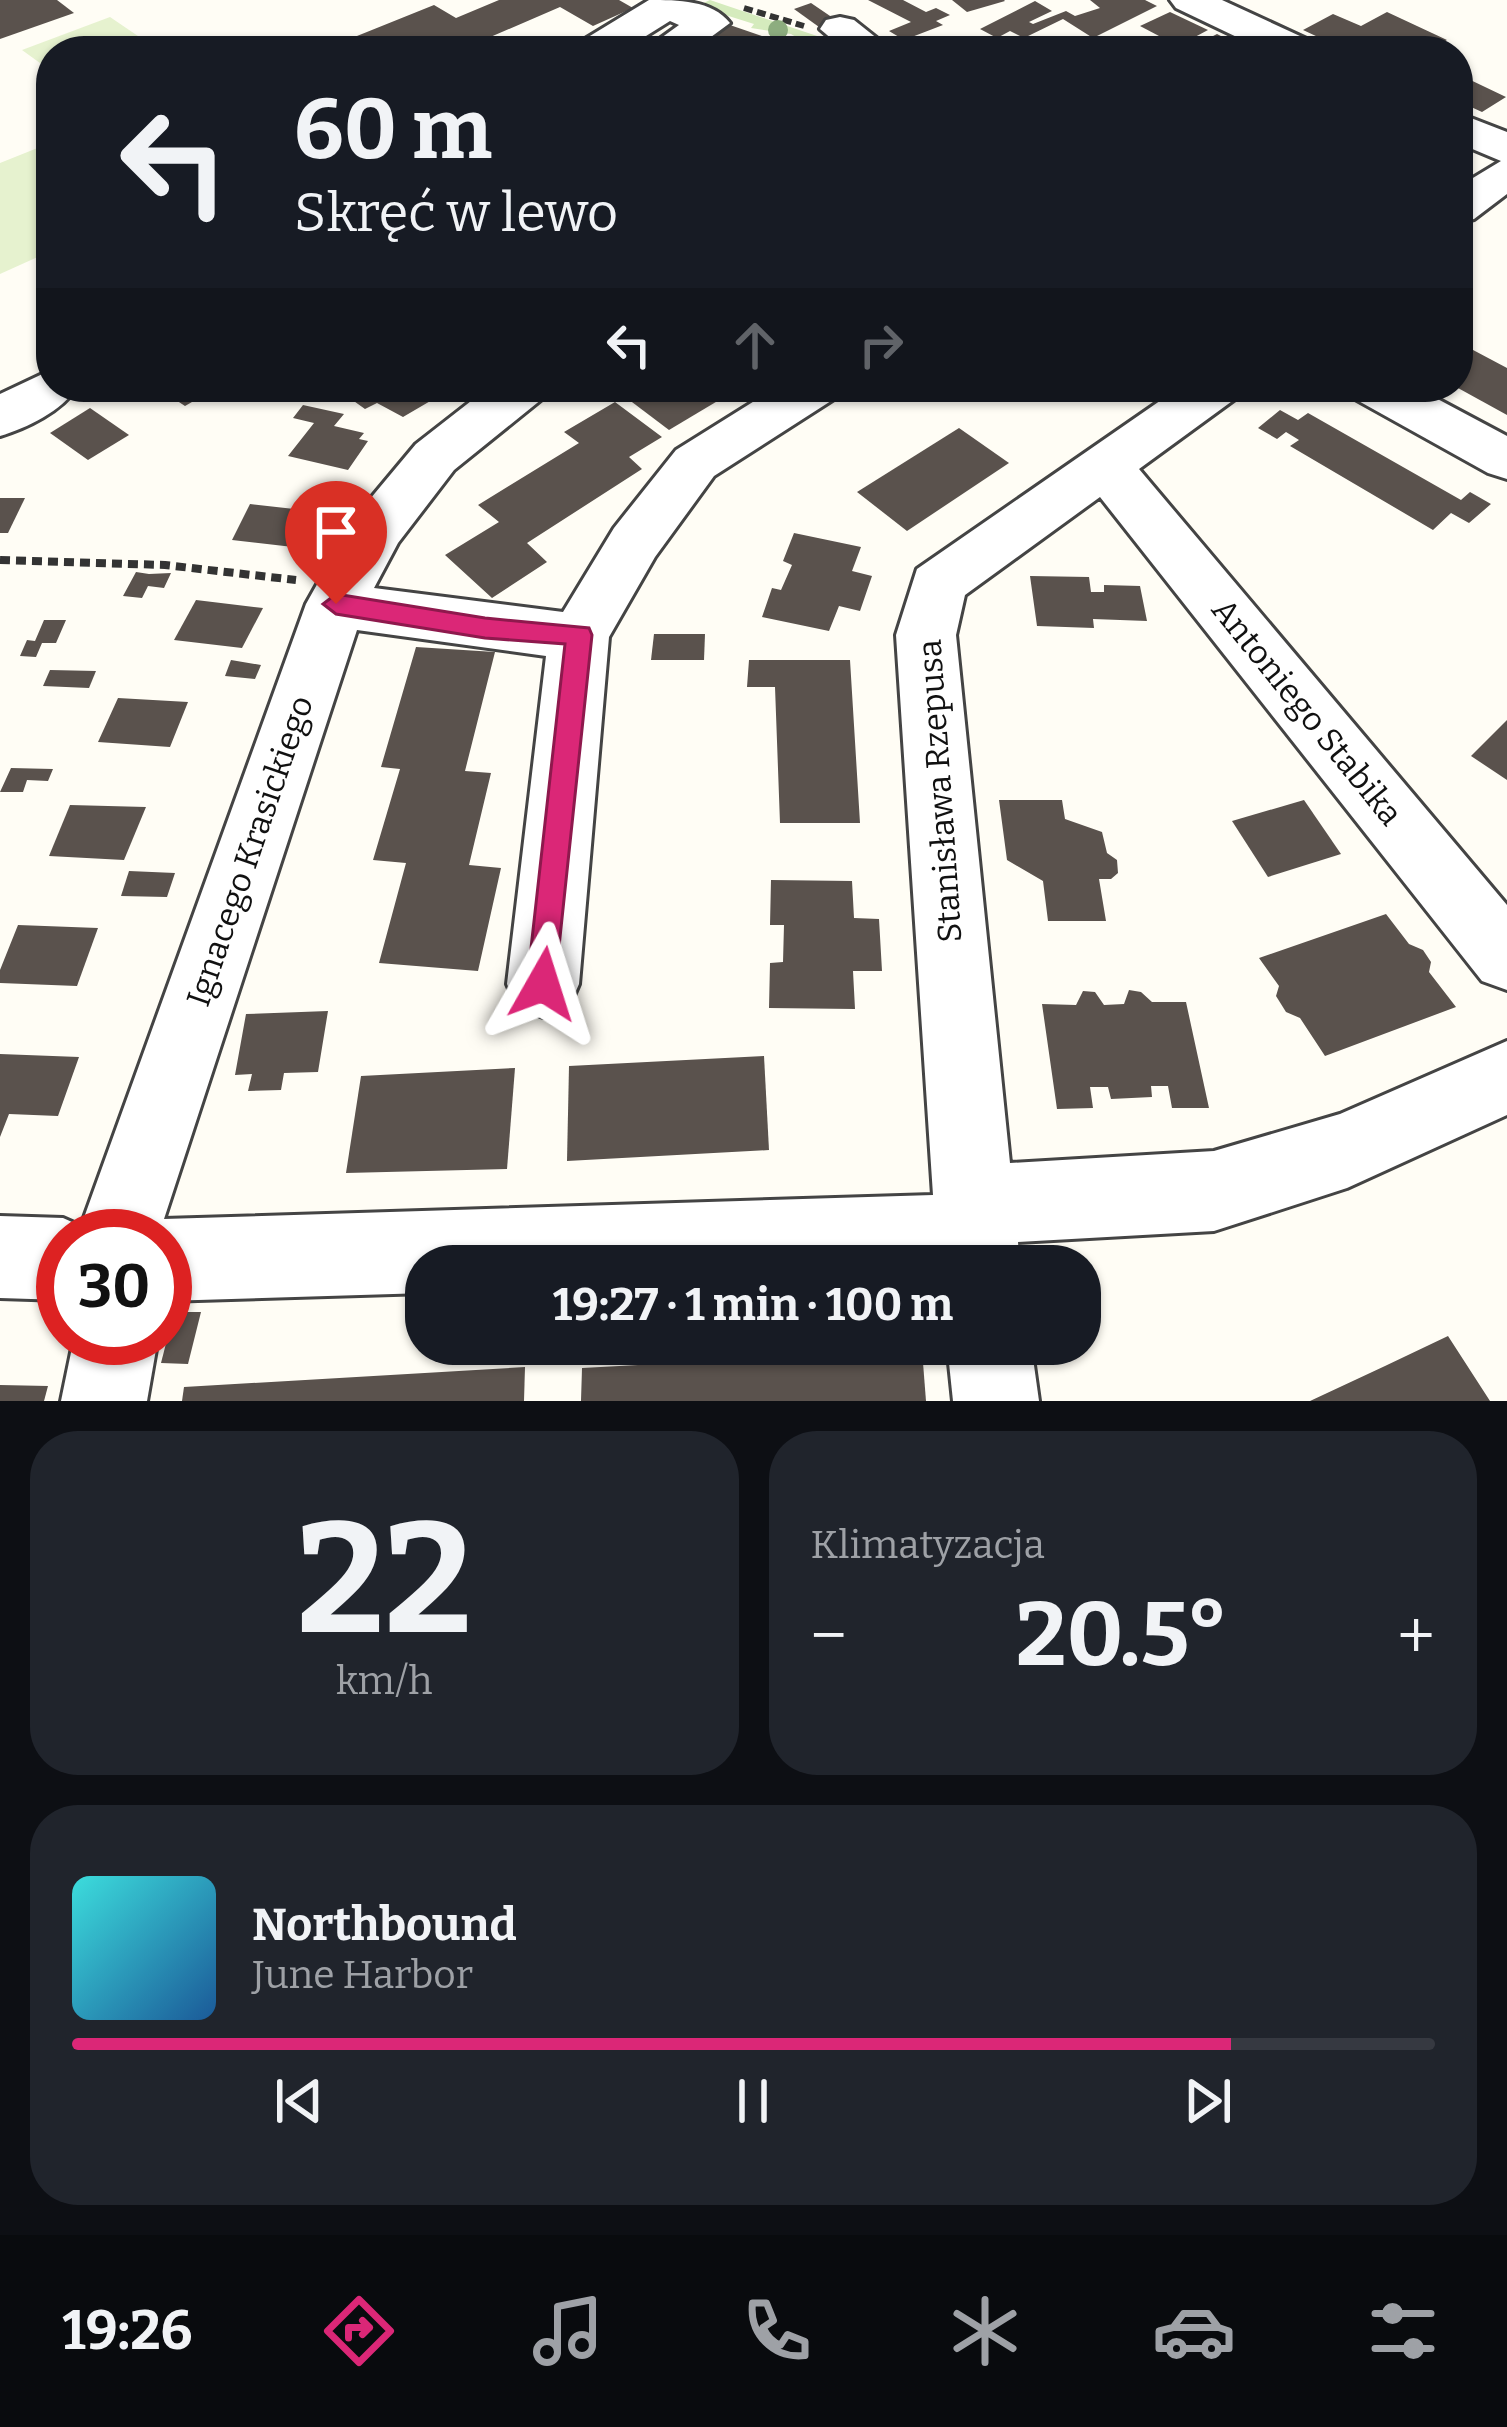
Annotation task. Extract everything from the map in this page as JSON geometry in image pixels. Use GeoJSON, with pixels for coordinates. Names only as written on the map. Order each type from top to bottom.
{"type":"FeatureCollection","features":[{"type":"Feature","properties":{"kind":"street"},"geometry":{"type":"LineString","coordinates":[[1190,0],[1267,36]]}},
{"type":"Feature","properties":{"kind":"street"},"geometry":{"type":"LineString","coordinates":[[618,36],[672,3],[710,23],[688,36]]}},
{"type":"Feature","properties":{"kind":"street"},"geometry":{"type":"LineString","coordinates":[[1473,133],[1507,148]]}},
{"type":"Feature","properties":{"kind":"street"},"geometry":{"type":"LineString","coordinates":[[1473,198],[1507,173]]}},
{"type":"Feature","properties":{"kind":"street"},"geometry":{"type":"LineString","coordinates":[[0,418],[36,396]]}},
{"type":"Feature","properties":{"kind":"street","name":"Ignacego Krasickiego"},"geometry":{"type":"LineString","coordinates":[[127,1209],[341,595],[375,532],[435,457],[504,402]]}},
{"type":"Feature","properties":{"kind":"street"},"geometry":{"type":"LineString","coordinates":[[543,984],[579,635],[634,543],[695,464],[792,402]]}},
{"type":"Feature","properties":{"kind":"street","name":"Stanisława Rzepusa"},"geometry":{"type":"LineString","coordinates":[[976,1235],[926,635],[938,584],[1195,402]]}},
{"type":"Feature","properties":{"kind":"street"},"geometry":{"type":"LineString","coordinates":[[1402,402],[1507,460]]}},
{"type":"Feature","properties":{"kind":"street","name":"Antoniego Stabika"},"geometry":{"type":"LineString","coordinates":[[1106,466],[1500,938]]}},
{"type":"Feature","properties":{"kind":"street"},"geometry":{"type":"LineString","coordinates":[[341,595],[485,628],[579,635]]}},
{"type":"Feature","properties":{"kind":"street"},"geometry":{"type":"LineString","coordinates":[[192,1259],[976,1235],[1214,1191],[1347,1150],[1507,1077]]}},
{"type":"Feature","properties":{"kind":"street"},"geometry":{"type":"LineString","coordinates":[[0,1257],[36,1258]]}},
{"type":"Feature","properties":{"kind":"street"},"geometry":{"type":"LineString","coordinates":[[104,1401],[111,1365]]}},
{"type":"Feature","properties":{"kind":"street"},"geometry":{"type":"LineString","coordinates":[[992,1365],[996,1401]]}},
{"type":"Feature","properties":{"kind":"path"},"geometry":{"type":"LineString","coordinates":[[740,6],[839,36]]}},
{"type":"Feature","properties":{"kind":"path"},"geometry":{"type":"LineString","coordinates":[[0,560],[165,565],[341,595]]}},
{"type":"Feature","properties":{"kind":"green space"},"geometry":{"type":"Polygon","coordinates":[[[710,0],[817,36],[751,28],[754,24],[697,6],[710,0]]]}},
{"type":"Feature","properties":{"kind":"green space"},"geometry":{"type":"Polygon","coordinates":[[[110,17],[138,36],[59,36],[110,17]]]}},
{"type":"Feature","properties":{"kind":"green space"},"geometry":{"type":"Polygon","coordinates":[[[36,45],[36,60],[22,50],[36,45]]]}},
{"type":"Feature","properties":{"kind":"green space"},"geometry":{"type":"Polygon","coordinates":[[[36,149],[36,258],[0,274],[0,163],[36,149]]]}},
{"type":"Feature","properties":{"kind":"building"},"geometry":{"type":"Polygon","coordinates":[[[0,0],[57,0],[74,13],[0,39],[0,0]]]}},
{"type":"Feature","properties":{"kind":"building"},"geometry":{"type":"Polygon","coordinates":[[[499,0],[619,0],[633,8],[593,26],[560,7],[493,36],[357,36],[434,5],[456,18],[499,0]]]}},
{"type":"Feature","properties":{"kind":"building"},"geometry":{"type":"Polygon","coordinates":[[[868,0],[903,0],[926,12],[936,8],[950,15],[936,21],[943,25],[914,36],[889,31],[911,22],[868,0]]]}},
{"type":"Feature","properties":{"kind":"building"},"geometry":{"type":"Polygon","coordinates":[[[952,0],[1004,0],[1005,1],[967,12],[952,0]]]}},
{"type":"Feature","properties":{"kind":"building"},"geometry":{"type":"Polygon","coordinates":[[[1090,0],[1145,0],[1157,6],[1097,36],[1063,19],[1028,36],[1010,31],[993,36],[980,29],[1035,1],[1052,11],[1029,22],[1033,24],[1066,11],[1075,16],[1100,8],[1090,0]]]}},
{"type":"Feature","properties":{"kind":"building"},"geometry":{"type":"Polygon","coordinates":[[[811,3],[836,20],[819,27],[794,9],[811,3]]]}},
{"type":"Feature","properties":{"kind":"building"},"geometry":{"type":"Polygon","coordinates":[[[1170,12],[1208,30],[1197,36],[1159,36],[1140,26],[1170,12]]]}},
{"type":"Feature","properties":{"kind":"building"},"geometry":{"type":"Polygon","coordinates":[[[1387,12],[1438,36],[1316,36],[1303,30],[1333,14],[1361,26],[1387,12]]]}},
{"type":"Feature","properties":{"kind":"building"},"geometry":{"type":"Polygon","coordinates":[[[727,24],[762,36],[708,36],[727,24]]]}},
{"type":"Feature","properties":{"kind":"building"},"geometry":{"type":"Polygon","coordinates":[[[1473,81],[1506,97],[1482,112],[1473,108],[1473,81]]]}},
{"type":"Feature","properties":{"kind":"building"},"geometry":{"type":"Polygon","coordinates":[[[1473,350],[1507,368],[1507,415],[1473,396],[1473,350]]]}},
{"type":"Feature","properties":{"kind":"building"},"geometry":{"type":"Polygon","coordinates":[[[355,402],[429,402],[403,417],[377,403],[365,409],[355,402]]]}},
{"type":"Feature","properties":{"kind":"building"},"geometry":{"type":"Polygon","coordinates":[[[615,402],[662,437],[629,457],[642,469],[527,543],[547,562],[492,598],[445,555],[499,522],[478,505],[579,443],[564,432],[615,402]]]}},
{"type":"Feature","properties":{"kind":"building"},"geometry":{"type":"Polygon","coordinates":[[[632,402],[716,402],[669,430],[632,402]]]}},
{"type":"Feature","properties":{"kind":"building"},"geometry":{"type":"Polygon","coordinates":[[[303,405],[344,414],[334,426],[364,433],[359,439],[368,441],[348,470],[288,456],[314,423],[293,418],[303,405]]]}},
{"type":"Feature","properties":{"kind":"building"},"geometry":{"type":"Polygon","coordinates":[[[90,408],[129,435],[88,460],[50,433],[90,408]]]}},
{"type":"Feature","properties":{"kind":"building"},"geometry":{"type":"Polygon","coordinates":[[[1280,410],[1298,420],[1308,413],[1461,500],[1470,492],[1491,504],[1469,523],[1451,513],[1433,530],[1290,446],[1299,440],[1286,432],[1277,439],[1258,428],[1280,410]]]}},
{"type":"Feature","properties":{"kind":"building"},"geometry":{"type":"Polygon","coordinates":[[[959,428],[1009,463],[907,531],[857,492],[959,428]]]}},
{"type":"Feature","properties":{"kind":"building"},"geometry":{"type":"Polygon","coordinates":[[[0,498],[25,498],[8,533],[0,533],[0,498]]]}},
{"type":"Feature","properties":{"kind":"building"},"geometry":{"type":"Polygon","coordinates":[[[250,504],[312,511],[293,547],[232,540],[250,504]]]}},
{"type":"Feature","properties":{"kind":"building"},"geometry":{"type":"Polygon","coordinates":[[[794,533],[861,547],[852,571],[872,576],[860,611],[839,606],[829,631],[762,617],[772,588],[781,590],[792,565],[783,561],[794,533]]]}},
{"type":"Feature","properties":{"kind":"building"},"geometry":{"type":"Polygon","coordinates":[[[136,572],[171,573],[164,588],[148,586],[142,598],[123,596],[136,572]]]}},
{"type":"Feature","properties":{"kind":"building"},"geometry":{"type":"Polygon","coordinates":[[[1030,576],[1089,577],[1091,592],[1104,592],[1104,585],[1140,586],[1147,621],[1093,619],[1094,628],[1037,626],[1030,576]]]}},
{"type":"Feature","properties":{"kind":"building"},"geometry":{"type":"Polygon","coordinates":[[[196,600],[263,608],[242,648],[174,640],[196,600]]]}},
{"type":"Feature","properties":{"kind":"building"},"geometry":{"type":"Polygon","coordinates":[[[44,620],[66,620],[56,643],[42,643],[36,657],[20,656],[27,640],[35,641],[44,620]]]}},
{"type":"Feature","properties":{"kind":"building"},"geometry":{"type":"Polygon","coordinates":[[[654,634],[705,634],[704,660],[651,660],[654,634]]]}},
{"type":"Feature","properties":{"kind":"building"},"geometry":{"type":"Polygon","coordinates":[[[416,647],[495,652],[465,771],[491,773],[469,865],[501,868],[478,971],[379,963],[406,863],[373,860],[400,769],[381,767],[416,647]]]}},
{"type":"Feature","properties":{"kind":"building"},"geometry":{"type":"Polygon","coordinates":[[[231,660],[261,665],[255,679],[225,676],[231,660]]]}},
{"type":"Feature","properties":{"kind":"building"},"geometry":{"type":"Polygon","coordinates":[[[749,660],[850,660],[860,823],[780,823],[775,687],[747,687],[749,660]]]}},
{"type":"Feature","properties":{"kind":"building"},"geometry":{"type":"Polygon","coordinates":[[[50,670],[96,671],[89,688],[43,686],[50,670]]]}},
{"type":"Feature","properties":{"kind":"building"},"geometry":{"type":"Polygon","coordinates":[[[118,698],[188,702],[170,747],[98,742],[118,698]]]}},
{"type":"Feature","properties":{"kind":"building"},"geometry":{"type":"Polygon","coordinates":[[[1507,720],[1507,780],[1471,756],[1507,720]]]}},
{"type":"Feature","properties":{"kind":"building"},"geometry":{"type":"Polygon","coordinates":[[[11,768],[53,769],[48,781],[27,780],[23,792],[0,792],[11,768]]]}},
{"type":"Feature","properties":{"kind":"building"},"geometry":{"type":"Polygon","coordinates":[[[999,800],[1062,800],[1065,819],[1102,832],[1107,853],[1117,860],[1118,873],[1111,879],[1099,879],[1106,921],[1048,921],[1043,881],[1007,860],[999,800]]]}},
{"type":"Feature","properties":{"kind":"building"},"geometry":{"type":"Polygon","coordinates":[[[1304,800],[1341,854],[1268,877],[1232,821],[1304,800]]]}},
{"type":"Feature","properties":{"kind":"building"},"geometry":{"type":"Polygon","coordinates":[[[70,805],[146,807],[124,860],[49,856],[70,805]]]}},
{"type":"Feature","properties":{"kind":"building"},"geometry":{"type":"Polygon","coordinates":[[[129,871],[175,873],[167,897],[121,896],[129,871]]]}},
{"type":"Feature","properties":{"kind":"building"},"geometry":{"type":"Polygon","coordinates":[[[771,880],[852,881],[854,918],[879,919],[882,971],[853,971],[855,1009],[769,1008],[770,963],[783,962],[784,925],[770,925],[771,880]]]}},
{"type":"Feature","properties":{"kind":"building"},"geometry":{"type":"Polygon","coordinates":[[[1386,914],[1409,944],[1423,950],[1431,962],[1429,972],[1456,1007],[1325,1056],[1300,1018],[1286,1012],[1276,996],[1279,986],[1259,958],[1386,914]]]}},
{"type":"Feature","properties":{"kind":"building"},"geometry":{"type":"Polygon","coordinates":[[[18,925],[98,928],[77,986],[0,983],[0,970],[18,925]]]}},
{"type":"Feature","properties":{"kind":"building"},"geometry":{"type":"Polygon","coordinates":[[[1129,990],[1141,992],[1152,1002],[1186,1002],[1209,1108],[1172,1108],[1168,1086],[1151,1086],[1152,1097],[1111,1099],[1108,1087],[1090,1087],[1093,1108],[1057,1109],[1042,1004],[1076,1005],[1083,991],[1095,992],[1104,1005],[1124,1004],[1129,990]]]}},
{"type":"Feature","properties":{"kind":"building"},"geometry":{"type":"Polygon","coordinates":[[[328,1011],[318,1072],[284,1073],[281,1090],[248,1091],[252,1074],[235,1075],[246,1014],[328,1011]]]}},
{"type":"Feature","properties":{"kind":"building"},"geometry":{"type":"Polygon","coordinates":[[[0,1054],[79,1057],[58,1116],[9,1114],[0,1137],[0,1054]]]}},
{"type":"Feature","properties":{"kind":"building"},"geometry":{"type":"Polygon","coordinates":[[[764,1056],[769,1150],[567,1161],[569,1066],[764,1056]]]}},
{"type":"Feature","properties":{"kind":"building"},"geometry":{"type":"Polygon","coordinates":[[[515,1068],[507,1169],[346,1173],[361,1076],[515,1068]]]}},
{"type":"Feature","properties":{"kind":"building"},"geometry":{"type":"Polygon","coordinates":[[[192,1312],[201,1312],[192,1348],[192,1312]]]}},
{"type":"Feature","properties":{"kind":"building"},"geometry":{"type":"Polygon","coordinates":[[[1448,1336],[1490,1401],[1310,1401],[1385,1366],[1448,1336]]]}},
{"type":"Feature","properties":{"kind":"building"},"geometry":{"type":"Polygon","coordinates":[[[923,1365],[926,1401],[581,1401],[582,1368],[923,1365]]]}},
{"type":"Feature","properties":{"kind":"building"},"geometry":{"type":"Polygon","coordinates":[[[525,1367],[524,1401],[182,1401],[184,1387],[525,1367]]]}},
{"type":"Feature","properties":{"kind":"building"},"geometry":{"type":"Polygon","coordinates":[[[0,1385],[48,1386],[44,1401],[0,1401],[0,1385]]]}},
{"type":"Feature","properties":{"kind":"route"},"geometry":{"type":"LineString","coordinates":[[336,604],[485,628],[579,635],[543,984]]}}]}
